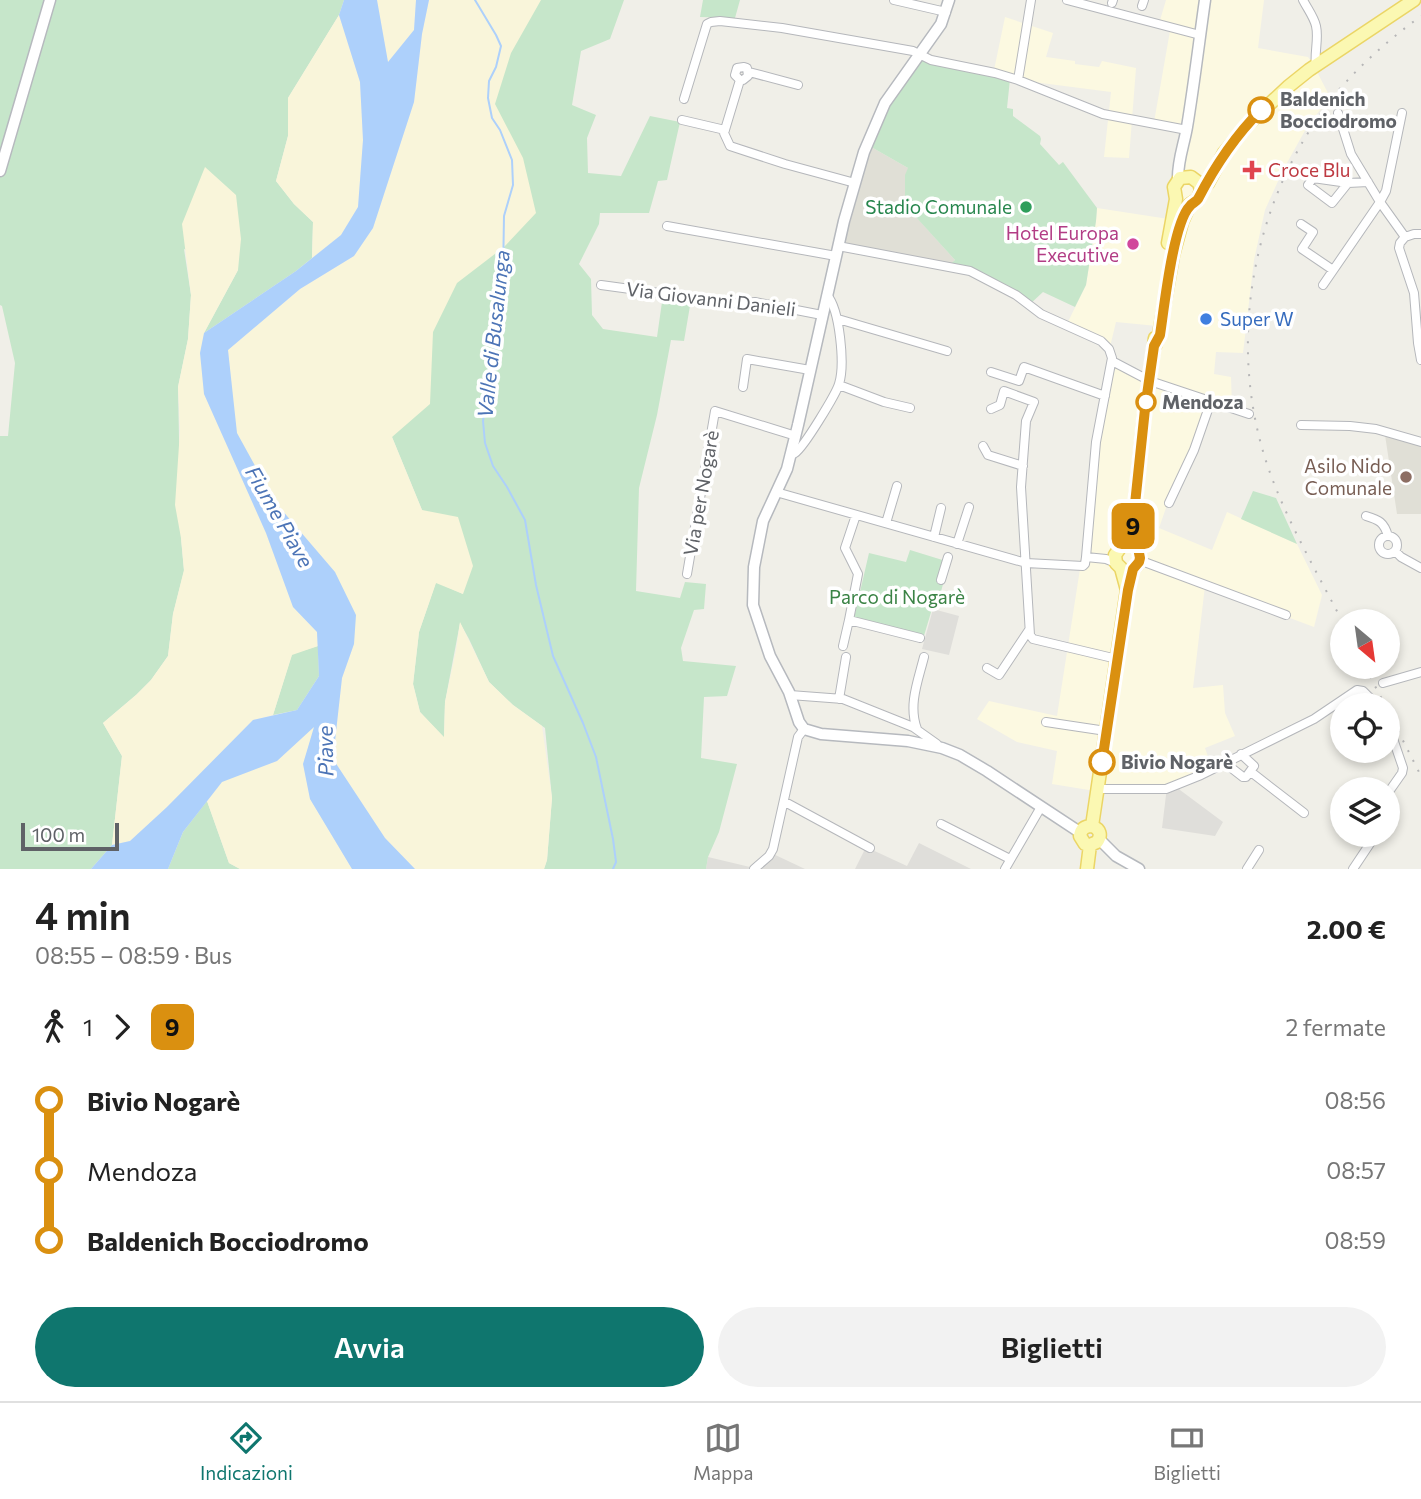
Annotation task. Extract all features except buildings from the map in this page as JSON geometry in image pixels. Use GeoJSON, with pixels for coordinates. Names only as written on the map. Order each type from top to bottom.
{"type":"FeatureCollection","features":[{"type":"Feature","properties":{"kind":"main road"},"geometry":{"type":"LineString","coordinates":[[1190,204],[1182,204],[1173,191],[1203,177],[1216,167],[1248,124],[1289,86],[1414,0]]}},
{"type":"Feature","properties":{"kind":"main road"},"geometry":{"type":"LineString","coordinates":[[1154,346],[1160,335],[1177,238],[1190,204],[1198,199],[1191,182]]}},
{"type":"Feature","properties":{"kind":"main road"},"geometry":{"type":"LineString","coordinates":[[1092,826],[1128,590],[1119,560],[1133,523],[1155,334],[1176,199]]}},
{"type":"Feature","properties":{"kind":"main road"},"geometry":{"type":"LineString","coordinates":[[1119,560],[1139,562],[1133,523]]}},
{"type":"Feature","properties":{"kind":"main road"},"geometry":{"type":"LineString","coordinates":[[1119,560],[1130,545],[1137,550]]}},
{"type":"Feature","properties":{"kind":"main road"},"geometry":{"type":"LineString","coordinates":[[1087,869],[1099,831],[1092,826],[1085,827],[1081,833],[1082,841],[1095,842]]}},
{"type":"Feature","properties":{"kind":"street"},"geometry":{"type":"LineString","coordinates":[[0,171],[50,0]]}},
{"type":"Feature","properties":{"kind":"street"},"geometry":{"type":"LineString","coordinates":[[754,869],[769,856],[775,846],[802,727],[790,695],[770,656],[753,602],[754,567],[763,522],[787,469],[844,221],[870,136],[884,103],[941,24],[948,6],[894,0]]}},
{"type":"Feature","properties":{"kind":"street"},"geometry":{"type":"LineString","coordinates":[[1018,80],[1031,0]]}},
{"type":"Feature","properties":{"kind":"street"},"geometry":{"type":"LineString","coordinates":[[1067,0],[1200,35]]}},
{"type":"Feature","properties":{"kind":"street"},"geometry":{"type":"LineString","coordinates":[[1191,182],[1181,167],[1181,157],[1205,0]]}},
{"type":"Feature","properties":{"kind":"street"},"geometry":{"type":"LineString","coordinates":[[1303,0],[1316,25],[1316,66]]}},
{"type":"Feature","properties":{"kind":"street"},"geometry":{"type":"LineString","coordinates":[[684,99],[707,24],[720,21],[782,28],[920,54],[931,60],[1018,80],[1102,114],[1187,130]]}},
{"type":"Feature","properties":{"kind":"street"},"geometry":{"type":"LineString","coordinates":[[797,85],[749,72],[746,79],[740,80],[724,132],[730,146],[855,183]]}},
{"type":"Feature","properties":{"kind":"street"},"geometry":{"type":"LineString","coordinates":[[1338,113],[1351,154],[1405,237]]}},
{"type":"Feature","properties":{"kind":"street"},"geometry":{"type":"LineString","coordinates":[[1322,285],[1386,191],[1402,113]]}},
{"type":"Feature","properties":{"kind":"street"},"geometry":{"type":"LineString","coordinates":[[682,120],[725,130]]}},
{"type":"Feature","properties":{"kind":"street"},"geometry":{"type":"LineString","coordinates":[[1348,183],[1368,182]]}},
{"type":"Feature","properties":{"kind":"street"},"geometry":{"type":"LineString","coordinates":[[1301,224],[1313,232],[1302,249],[1333,270]]}},
{"type":"Feature","properties":{"kind":"street"},"geometry":{"type":"LineString","coordinates":[[667,226],[970,271],[1020,298],[1037,311],[1101,341],[1111,352],[1112,361],[1096,443],[1083,566],[1026,564],[776,492]]}},
{"type":"Feature","properties":{"kind":"street"},"geometry":{"type":"LineString","coordinates":[[1421,234],[1405,237],[1399,248],[1414,293],[1421,360]]}},
{"type":"Feature","properties":{"kind":"street","name":"Via Giovanni Danieli"},"geometry":{"type":"LineString","coordinates":[[601,285],[740,304],[755,302],[822,315]]}},
{"type":"Feature","properties":{"kind":"street"},"geometry":{"type":"LineString","coordinates":[[790,455],[795,453],[809,436],[839,385],[842,367],[838,319],[832,300],[827,295]]}},
{"type":"Feature","properties":{"kind":"street"},"geometry":{"type":"LineString","coordinates":[[838,319],[947,351]]}},
{"type":"Feature","properties":{"kind":"street"},"geometry":{"type":"LineString","coordinates":[[743,387],[747,359],[810,370]]}},
{"type":"Feature","properties":{"kind":"street"},"geometry":{"type":"LineString","coordinates":[[1112,361],[1150,381],[1249,414]]}},
{"type":"Feature","properties":{"kind":"street"},"geometry":{"type":"LineString","coordinates":[[991,372],[1019,382],[1024,367],[1105,396]]}},
{"type":"Feature","properties":{"kind":"street"},"geometry":{"type":"LineString","coordinates":[[839,385],[884,402],[910,408]]}},
{"type":"Feature","properties":{"kind":"street"},"geometry":{"type":"LineString","coordinates":[[991,409],[1000,405],[1004,391],[1034,402],[1027,421],[1021,487],[1029,630],[1033,639],[1117,659]]}},
{"type":"Feature","properties":{"kind":"street"},"geometry":{"type":"LineString","coordinates":[[1169,503],[1194,450],[1211,401]]}},
{"type":"Feature","properties":{"kind":"street","name":"Via per Nogarè"},"geometry":{"type":"LineString","coordinates":[[687,574],[715,411],[796,436]]}},
{"type":"Feature","properties":{"kind":"street"},"geometry":{"type":"LineString","coordinates":[[1301,425],[1376,429],[1421,442]]}},
{"type":"Feature","properties":{"kind":"street"},"geometry":{"type":"LineString","coordinates":[[983,446],[988,455],[1023,466]]}},
{"type":"Feature","properties":{"kind":"street"},"geometry":{"type":"LineString","coordinates":[[886,523],[897,486]]}},
{"type":"Feature","properties":{"kind":"street"},"geometry":{"type":"LineString","coordinates":[[957,544],[969,507]]}},
{"type":"Feature","properties":{"kind":"street"},"geometry":{"type":"LineString","coordinates":[[934,537],[941,508]]}},
{"type":"Feature","properties":{"kind":"street"},"geometry":{"type":"LineString","coordinates":[[843,646],[858,574],[845,548],[856,515]]}},
{"type":"Feature","properties":{"kind":"street"},"geometry":{"type":"LineString","coordinates":[[1366,516],[1384,524],[1388,536],[1396,540],[1395,551]]}},
{"type":"Feature","properties":{"kind":"street"},"geometry":{"type":"LineString","coordinates":[[1388,536],[1380,540],[1379,549],[1386,554],[1395,551]]}},
{"type":"Feature","properties":{"kind":"street"},"geometry":{"type":"LineString","coordinates":[[1395,551],[1421,568]]}},
{"type":"Feature","properties":{"kind":"street"},"geometry":{"type":"LineString","coordinates":[[941,580],[948,557]]}},
{"type":"Feature","properties":{"kind":"street"},"geometry":{"type":"LineString","coordinates":[[1086,557],[1119,560]]}},
{"type":"Feature","properties":{"kind":"street"},"geometry":{"type":"LineString","coordinates":[[1147,563],[1286,615]]}},
{"type":"Feature","properties":{"kind":"street"},"geometry":{"type":"LineString","coordinates":[[849,620],[920,638]]}},
{"type":"Feature","properties":{"kind":"street"},"geometry":{"type":"LineString","coordinates":[[987,668],[999,675],[1029,630]]}},
{"type":"Feature","properties":{"kind":"street"},"geometry":{"type":"LineString","coordinates":[[839,699],[846,657]]}},
{"type":"Feature","properties":{"kind":"street"},"geometry":{"type":"LineString","coordinates":[[917,729],[913,703],[924,657]]}},
{"type":"Feature","properties":{"kind":"street"},"geometry":{"type":"LineString","coordinates":[[1383,683],[1421,672]]}},
{"type":"Feature","properties":{"kind":"street"},"geometry":{"type":"LineString","coordinates":[[790,695],[839,699],[917,729],[933,740],[937,747]]}},
{"type":"Feature","properties":{"kind":"street"},"geometry":{"type":"LineString","coordinates":[[1098,789],[1166,789],[1201,775],[1314,719],[1330,708]]}},
{"type":"Feature","properties":{"kind":"street"},"geometry":{"type":"LineString","coordinates":[[1046,722],[1106,731]]}},
{"type":"Feature","properties":{"kind":"street"},"geometry":{"type":"LineString","coordinates":[[802,727],[821,734],[908,741],[960,755],[1081,833]]}},
{"type":"Feature","properties":{"kind":"street"},"geometry":{"type":"LineString","coordinates":[[1225,763],[1244,777],[1254,766],[1241,754]]}},
{"type":"Feature","properties":{"kind":"street"},"geometry":{"type":"LineString","coordinates":[[1399,777],[1403,768],[1400,759]]}},
{"type":"Feature","properties":{"kind":"street"},"geometry":{"type":"LineString","coordinates":[[1251,772],[1304,813]]}},
{"type":"Feature","properties":{"kind":"street"},"geometry":{"type":"LineString","coordinates":[[785,802],[870,848]]}},
{"type":"Feature","properties":{"kind":"street"},"geometry":{"type":"LineString","coordinates":[[1005,869],[1041,807]]}},
{"type":"Feature","properties":{"kind":"street"},"geometry":{"type":"LineString","coordinates":[[941,824],[1010,859]]}},
{"type":"Feature","properties":{"kind":"street"},"geometry":{"type":"LineString","coordinates":[[1095,842],[1139,869]]}},
{"type":"Feature","properties":{"kind":"street"},"geometry":{"type":"LineString","coordinates":[[1353,869],[1368,847]]}},
{"type":"Feature","properties":{"kind":"street"},"geometry":{"type":"LineString","coordinates":[[1247,869],[1259,850]]}},
{"type":"Feature","properties":{"kind":"shaded area"},"geometry":{"type":"Polygon","coordinates":[[[1166,0],[1264,0],[1258,48],[1308,57],[1330,97],[1307,127],[1265,210],[1254,260],[1243,353],[1216,352],[1214,374],[1231,377],[1232,407],[1211,400],[1159,528],[1212,550],[1227,512],[1297,544],[1322,595],[1314,627],[1205,586],[1193,688],[1223,685],[1225,713],[1235,736],[1205,748],[1212,768],[1167,787],[1095,791],[1052,784],[1057,751],[1017,742],[977,719],[989,701],[1057,716],[1080,569],[1086,569],[1098,442],[1110,360],[1148,379],[1157,326],[1116,322],[1109,351],[1100,342],[1066,326],[1086,285],[1097,208],[1175,220],[1186,129],[1154,122],[1170,31],[1158,27],[1166,0]]]}},
{"type":"Feature","properties":{"kind":"shaded area"},"geometry":{"type":"Polygon","coordinates":[[[1005,17],[1053,33],[1046,57],[1099,67],[1102,61],[1136,68],[1129,158],[1104,157],[1111,92],[993,75],[1005,17]]]}},
{"type":"Feature","properties":{"kind":"shaded area"},"geometry":{"type":"Polygon","coordinates":[[[866,144],[915,172],[909,209],[955,260],[948,266],[836,246],[866,144]]]}},
{"type":"Feature","properties":{"kind":"shaded area","name":"Asilo Nido Comunale"},"geometry":{"type":"Polygon","coordinates":[[[1385,435],[1421,440],[1421,514],[1397,514],[1385,435]]]}},
{"type":"Feature","properties":{"kind":"shaded area"},"geometry":{"type":"Polygon","coordinates":[[[933,609],[959,616],[949,655],[922,649],[933,609]]]}},
{"type":"Feature","properties":{"kind":"shaded area"},"geometry":{"type":"Polygon","coordinates":[[[1176,783],[1180,790],[1223,822],[1215,836],[1162,828],[1167,787],[1176,783]]]}},
{"type":"Feature","properties":{"kind":"shaded area"},"geometry":{"type":"Polygon","coordinates":[[[919,843],[971,869],[855,869],[866,847],[907,866],[919,843]]]}},
{"type":"Feature","properties":{"kind":"shaded area"},"geometry":{"type":"Polygon","coordinates":[[[769,852],[805,869],[706,869],[708,857],[750,867],[769,852]]]}},
{"type":"Feature","properties":{"kind":"green space"},"geometry":{"type":"Polygon","coordinates":[[[0,0],[344,0],[339,15],[288,98],[288,136],[276,181],[313,222],[312,258],[204,333],[238,270],[184,249],[191,295],[188,339],[178,387],[184,571],[173,614],[168,656],[151,680],[103,723],[122,756],[112,845],[91,869],[0,869],[0,436],[8,436],[15,363],[0,305],[0,0]]]}},
{"type":"Feature","properties":{"kind":"green space"},"geometry":{"type":"Polygon","coordinates":[[[472,0],[624,0],[610,39],[581,51],[572,105],[596,115],[587,138],[588,173],[621,176],[650,116],[680,122],[667,180],[658,181],[649,213],[600,213],[599,224],[579,264],[591,279],[592,315],[603,329],[657,337],[663,295],[691,300],[684,341],[671,340],[657,415],[639,488],[636,591],[680,598],[685,582],[706,584],[704,609],[694,610],[681,648],[683,661],[736,666],[727,696],[704,697],[701,758],[737,764],[706,869],[544,869],[552,798],[545,728],[513,705],[489,682],[460,623],[445,702],[444,738],[420,712],[413,684],[419,632],[436,582],[463,594],[422,510],[392,437],[472,0]]]}},
{"type":"Feature","properties":{"kind":"green space"},"geometry":{"type":"Polygon","coordinates":[[[703,0],[740,0],[735,18],[700,17],[703,0]]]}},
{"type":"Feature","properties":{"kind":"green space"},"geometry":{"type":"Polygon","coordinates":[[[921,56],[1010,79],[1007,108],[1013,109],[1013,116],[1040,136],[1040,144],[1059,165],[1063,162],[1097,208],[1086,285],[1075,307],[1043,292],[1029,305],[976,275],[948,266],[955,260],[905,205],[905,175],[908,168],[866,144],[883,109],[921,56]]]}},
{"type":"Feature","properties":{"kind":"green space"},"geometry":{"type":"Polygon","coordinates":[[[1253,491],[1276,498],[1297,544],[1241,519],[1253,491]]]}},
{"type":"Feature","properties":{"kind":"green space","name":"Parco di Nogarè"},"geometry":{"type":"Polygon","coordinates":[[[910,550],[949,562],[936,610],[932,609],[923,639],[853,622],[869,553],[906,562],[910,550]]]}},
{"type":"Feature","properties":{"kind":"green space"},"geometry":{"type":"Polygon","coordinates":[[[318,646],[319,676],[297,710],[273,715],[292,654],[318,646]]]}},
{"type":"Feature","properties":{"kind":"green space"},"geometry":{"type":"Polygon","coordinates":[[[207,801],[229,863],[240,869],[168,869],[183,832],[207,801]]]}},
{"type":"Feature","properties":{"kind":"sand"},"geometry":{"type":"Polygon","coordinates":[[[377,0],[416,0],[414,30],[388,63],[377,0]]]}},
{"type":"Feature","properties":{"kind":"sand"},"geometry":{"type":"Polygon","coordinates":[[[429,0],[541,0],[511,53],[495,104],[523,158],[536,213],[504,247],[457,283],[433,332],[430,404],[392,437],[422,510],[458,517],[473,566],[463,594],[436,583],[419,632],[413,684],[420,712],[444,737],[445,702],[460,622],[489,682],[513,705],[542,726],[552,798],[544,869],[415,869],[385,838],[333,759],[342,678],[354,644],[335,572],[275,502],[236,433],[228,350],[300,289],[354,256],[373,228],[414,102],[429,0]]]}},
{"type":"Feature","properties":{"kind":"sand"},"geometry":{"type":"Polygon","coordinates":[[[339,15],[360,82],[363,140],[358,207],[341,235],[312,258],[313,222],[276,181],[288,136],[288,98],[339,15]]]}},
{"type":"Feature","properties":{"kind":"sand"},"geometry":{"type":"Polygon","coordinates":[[[205,167],[236,195],[241,239],[238,270],[204,333],[204,394],[266,533],[293,607],[317,632],[318,646],[292,655],[273,715],[253,720],[130,841],[112,845],[122,756],[103,723],[151,680],[168,656],[173,614],[184,570],[175,505],[180,430],[178,387],[188,339],[191,295],[182,224],[205,167]]]}},
{"type":"Feature","properties":{"kind":"sand"},"geometry":{"type":"Polygon","coordinates":[[[315,726],[303,764],[310,799],[352,869],[240,869],[229,863],[207,801],[222,781],[277,761],[315,726]]]}},
{"type":"Feature","properties":{"kind":"water"},"geometry":{"type":"Polygon","coordinates":[[[344,0],[377,0],[388,62],[414,30],[416,0],[429,0],[414,102],[373,228],[354,256],[300,289],[228,350],[237,433],[275,502],[335,572],[356,615],[354,644],[342,678],[333,759],[385,838],[415,869],[352,869],[310,799],[303,764],[314,727],[277,761],[222,782],[183,832],[168,869],[91,869],[112,845],[130,841],[167,807],[253,720],[297,710],[319,676],[317,632],[293,607],[266,533],[204,394],[200,353],[204,333],[296,271],[341,235],[358,207],[363,140],[360,82],[339,15],[344,0]]]}},
{"type":"Feature","properties":{"kind":"waterway","name":"Valle di Busalunga"},"geometry":{"type":"LineString","coordinates":[[475,0],[501,46],[489,81],[488,98],[492,118],[512,160],[513,185],[504,216],[503,276],[499,294],[494,364],[483,421],[485,443],[493,466],[525,520],[536,585],[553,656],[596,757],[613,839],[616,862],[613,869]]}},
{"type":"Feature","properties":{"kind":"railway"},"geometry":{"type":"LineString","coordinates":[[1336,609],[1290,521],[1265,458],[1254,410],[1248,362],[1249,314],[1256,266],[1268,219],[1286,173],[1309,131],[1338,91],[1357,71],[1421,16]]}},
{"type":"Feature","properties":{"kind":"railway"},"geometry":{"type":"LineString","coordinates":[[1371,679],[1379,693]]}},
{"type":"Feature","properties":{"kind":"railway"},"geometry":{"type":"LineString","coordinates":[[1400,735],[1421,776]]}},
{"type":"Feature","properties":{"kind":"bus line","name":"9"},"geometry":{"type":"LineString","coordinates":[[1102,762],[1128,590],[1133,569],[1140,558],[1133,523],[1144,417],[1154,346],[1160,335],[1173,255],[1190,204],[1201,195],[1201,190],[1208,183],[1224,153],[1261,110]]}},
{"type":"Feature","properties":{"kind":"place","name":"Baldenich Bocciodromo"},"geometry":{"type":"Point","coordinates":[1261,110]}},
{"type":"Feature","properties":{"kind":"place","name":"Croce Blu"},"geometry":{"type":"Point","coordinates":[1252,170]}},
{"type":"Feature","properties":{"kind":"place","name":"Stadio Comunale"},"geometry":{"type":"Point","coordinates":[1026,207]}},
{"type":"Feature","properties":{"kind":"place","name":"Hotel Europa Executive"},"geometry":{"type":"Point","coordinates":[1133,244]}},
{"type":"Feature","properties":{"kind":"place","name":"Super W"},"geometry":{"type":"Point","coordinates":[1206,319]}},
{"type":"Feature","properties":{"kind":"place","name":"Mendoza"},"geometry":{"type":"Point","coordinates":[1146,402]}},
{"type":"Feature","properties":{"kind":"place","name":"Asilo Nido Comunale"},"geometry":{"type":"Point","coordinates":[1406,477]}},
{"type":"Feature","properties":{"kind":"place","name":"Bivio Nogarè"},"geometry":{"type":"Point","coordinates":[1102,762]}},
{"type":"Feature","properties":{"kind":"water label","name":"Fiume Piave"},"geometry":{"type":"Point","coordinates":[279,517]}},
{"type":"Feature","properties":{"kind":"water label","name":"Piave"},"geometry":{"type":"Point","coordinates":[326,751]}}]}
